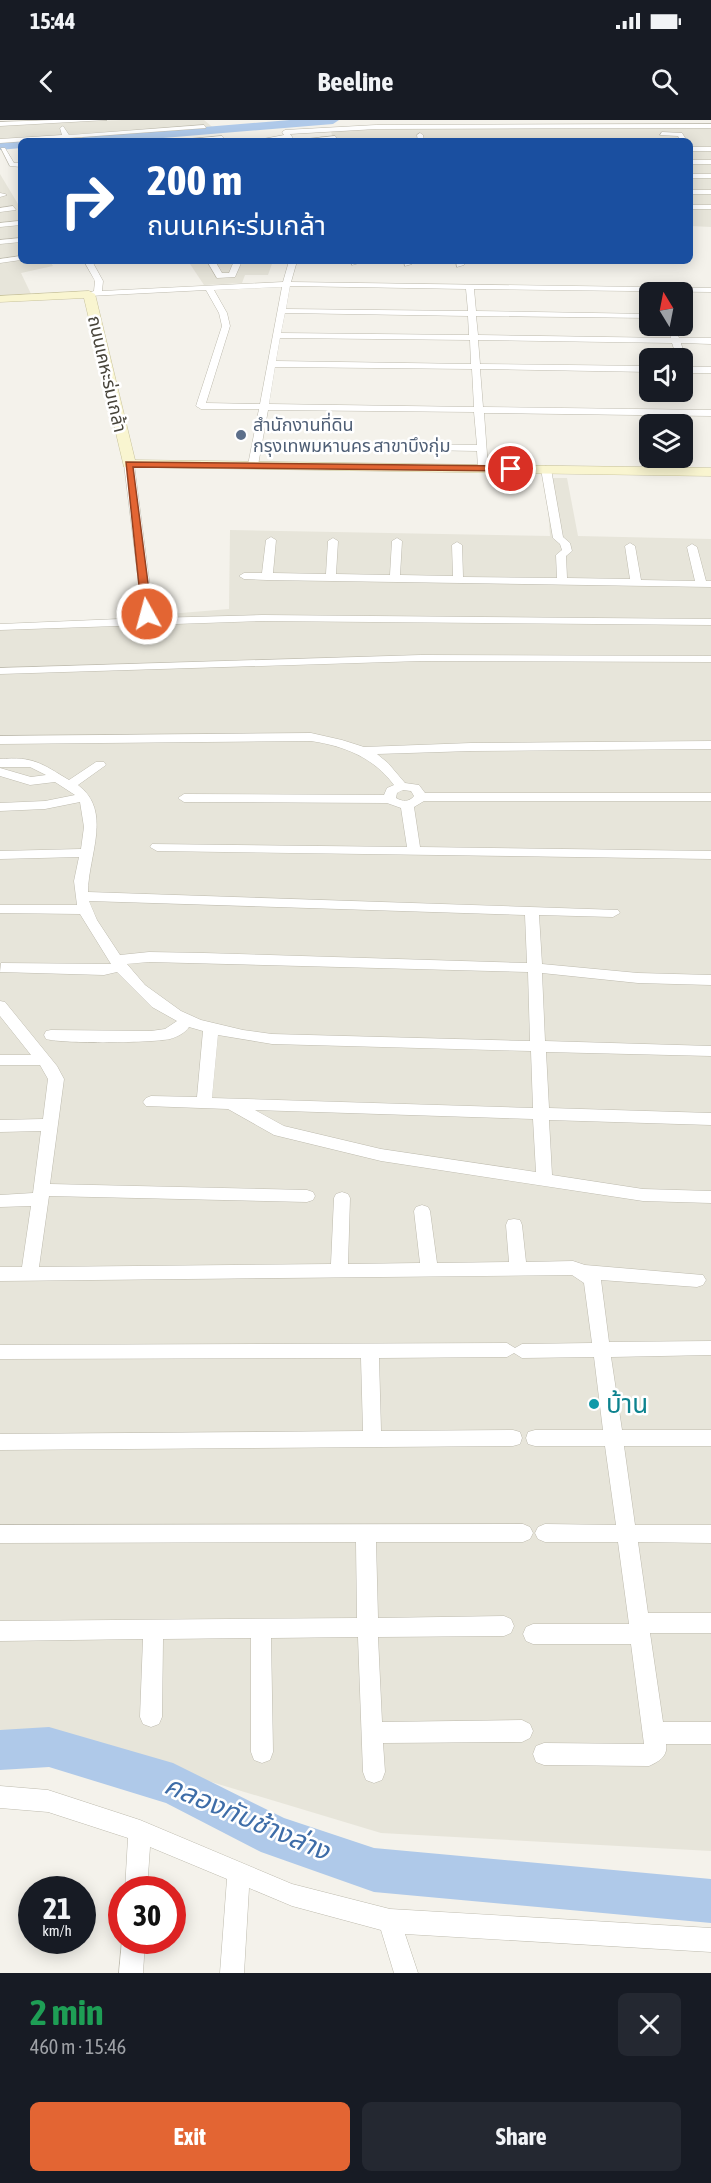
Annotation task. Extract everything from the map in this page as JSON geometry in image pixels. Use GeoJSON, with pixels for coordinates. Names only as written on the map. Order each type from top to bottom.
{"type":"FeatureCollection","features":[{"type":"Feature","properties":{"kind":"street"},"geometry":{"type":"LineString","coordinates":[[183,120],[187,129]]}},
{"type":"Feature","properties":{"kind":"street"},"geometry":{"type":"LineString","coordinates":[[0,124],[102,121],[105,134]]}},
{"type":"Feature","properties":{"kind":"street"},"geometry":{"type":"LineString","coordinates":[[62,125],[66,137]]}},
{"type":"Feature","properties":{"kind":"street"},"geometry":{"type":"LineString","coordinates":[[20,126],[23,138]]}},
{"type":"Feature","properties":{"kind":"street"},"geometry":{"type":"LineString","coordinates":[[289,138],[285,132],[358,128],[711,126]]}},
{"type":"Feature","properties":{"kind":"street"},"geometry":{"type":"LineString","coordinates":[[52,138],[146,128],[204,127]]}},
{"type":"Feature","properties":{"kind":"street"},"geometry":{"type":"LineString","coordinates":[[698,133],[711,134]]}},
{"type":"Feature","properties":{"kind":"street"},"geometry":{"type":"LineString","coordinates":[[389,135],[421,138],[680,134],[682,138]]}},
{"type":"Feature","properties":{"kind":"street"},"geometry":{"type":"LineString","coordinates":[[327,138],[341,136]]}},
{"type":"Feature","properties":{"kind":"street"},"geometry":{"type":"LineString","coordinates":[[307,138],[370,136]]}},
{"type":"Feature","properties":{"kind":"street"},"geometry":{"type":"LineString","coordinates":[[0,141],[18,140]]}},
{"type":"Feature","properties":{"kind":"street"},"geometry":{"type":"LineString","coordinates":[[3,149],[12,165],[18,165]]}},
{"type":"Feature","properties":{"kind":"street"},"geometry":{"type":"LineString","coordinates":[[693,149],[711,149]]}},
{"type":"Feature","properties":{"kind":"street"},"geometry":{"type":"LineString","coordinates":[[693,162],[711,162]]}},
{"type":"Feature","properties":{"kind":"street"},"geometry":{"type":"LineString","coordinates":[[693,176],[711,177]]}},
{"type":"Feature","properties":{"kind":"street"},"geometry":{"type":"LineString","coordinates":[[693,192],[711,192]]}},
{"type":"Feature","properties":{"kind":"street"},"geometry":{"type":"LineString","coordinates":[[693,207],[711,207]]}},
{"type":"Feature","properties":{"kind":"street"},"geometry":{"type":"LineString","coordinates":[[0,210],[13,208]]}},
{"type":"Feature","properties":{"kind":"street"},"geometry":{"type":"LineString","coordinates":[[0,225],[18,223]]}},
{"type":"Feature","properties":{"kind":"street"},"geometry":{"type":"LineString","coordinates":[[0,242],[18,240]]}},
{"type":"Feature","properties":{"kind":"street"},"geometry":{"type":"LineString","coordinates":[[0,261],[18,258]]}},
{"type":"Feature","properties":{"kind":"street"},"geometry":{"type":"LineString","coordinates":[[90,264],[99,281],[93,294],[286,284],[711,290]]}},
{"type":"Feature","properties":{"kind":"street"},"geometry":{"type":"LineString","coordinates":[[213,264],[224,287]]}},
{"type":"Feature","properties":{"kind":"street"},"geometry":{"type":"LineString","coordinates":[[234,286],[232,275],[237,264]]}},
{"type":"Feature","properties":{"kind":"street"},"geometry":{"type":"LineString","coordinates":[[252,465],[270,364],[292,264]]}},
{"type":"Feature","properties":{"kind":"street"},"geometry":{"type":"LineString","coordinates":[[220,276],[232,275]]}},
{"type":"Feature","properties":{"kind":"street"},"geometry":{"type":"LineString","coordinates":[[470,287],[483,468]]}},
{"type":"Feature","properties":{"kind":"street"},"geometry":{"type":"LineString","coordinates":[[209,288],[226,322],[227,330],[222,339],[201,406],[711,413]]}},
{"type":"Feature","properties":{"kind":"street","name":"ถนนเคหะร่มเกล้า"},"geometry":{"type":"LineString","coordinates":[[0,299],[93,294],[129,464]]}},
{"type":"Feature","properties":{"kind":"street"},"geometry":{"type":"LineString","coordinates":[[281,311],[639,316]]}},
{"type":"Feature","properties":{"kind":"street"},"geometry":{"type":"LineString","coordinates":[[276,335],[711,341]]}},
{"type":"Feature","properties":{"kind":"street"},"geometry":{"type":"LineString","coordinates":[[675,336],[678,348]]}},
{"type":"Feature","properties":{"kind":"street"},"geometry":{"type":"LineString","coordinates":[[270,364],[639,369]]}},
{"type":"Feature","properties":{"kind":"street"},"geometry":{"type":"LineString","coordinates":[[693,369],[711,370]]}},
{"type":"Feature","properties":{"kind":"street"},"geometry":{"type":"LineString","coordinates":[[421,447],[481,448]]}},
{"type":"Feature","properties":{"kind":"street"},"geometry":{"type":"LineString","coordinates":[[149,621],[129,464],[711,472]]}},
{"type":"Feature","properties":{"kind":"street"},"geometry":{"type":"LineString","coordinates":[[546,469],[558,538],[551,542],[553,552],[561,555],[562,580]]}},
{"type":"Feature","properties":{"kind":"street"},"geometry":{"type":"LineString","coordinates":[[267,577],[271,540]]}},
{"type":"Feature","properties":{"kind":"street"},"geometry":{"type":"LineString","coordinates":[[331,577],[333,541]]}},
{"type":"Feature","properties":{"kind":"street"},"geometry":{"type":"LineString","coordinates":[[395,578],[397,541]]}},
{"type":"Feature","properties":{"kind":"street"},"geometry":{"type":"LineString","coordinates":[[457,545],[458,579]]}},
{"type":"Feature","properties":{"kind":"street"},"geometry":{"type":"LineString","coordinates":[[630,546],[636,582]]}},
{"type":"Feature","properties":{"kind":"street"},"geometry":{"type":"LineString","coordinates":[[244,576],[706,584],[692,546]]}},
{"type":"Feature","properties":{"kind":"street"},"geometry":{"type":"LineString","coordinates":[[0,627],[262,618],[711,622]]}},
{"type":"Feature","properties":{"kind":"street"},"geometry":{"type":"LineString","coordinates":[[0,671],[397,659],[711,659]]}},
{"type":"Feature","properties":{"kind":"street"},"geometry":{"type":"LineString","coordinates":[[0,740],[293,736],[329,739],[365,751],[380,760],[401,786]]}},
{"type":"Feature","properties":{"kind":"street"},"geometry":{"type":"LineString","coordinates":[[365,751],[471,747],[711,745]]}},
{"type":"Feature","properties":{"kind":"street"},"geometry":{"type":"LineString","coordinates":[[0,763],[20,762],[43,767],[84,797],[90,814],[87,853],[81,882],[83,902],[92,926],[119,963],[150,999],[185,1021],[211,1030],[272,1039],[711,1051]]}},
{"type":"Feature","properties":{"kind":"street"},"geometry":{"type":"LineString","coordinates":[[70,785],[100,765]]}},
{"type":"Feature","properties":{"kind":"street"},"geometry":{"type":"LineString","coordinates":[[0,772],[30,781],[56,778]]}},
{"type":"Feature","properties":{"kind":"street"},"geometry":{"type":"LineString","coordinates":[[390,799],[391,791],[401,786],[415,788],[420,797]]}},
{"type":"Feature","properties":{"kind":"street"},"geometry":{"type":"LineString","coordinates":[[0,807],[52,804],[84,797]]}},
{"type":"Feature","properties":{"kind":"street"},"geometry":{"type":"LineString","coordinates":[[420,797],[711,797]]}},
{"type":"Feature","properties":{"kind":"street"},"geometry":{"type":"LineString","coordinates":[[184,798],[390,799],[407,805],[416,802],[420,797]]}},
{"type":"Feature","properties":{"kind":"street"},"geometry":{"type":"LineString","coordinates":[[407,805],[414,850]]}},
{"type":"Feature","properties":{"kind":"street"},"geometry":{"type":"LineString","coordinates":[[157,847],[711,855]]}},
{"type":"Feature","properties":{"kind":"street"},"geometry":{"type":"LineString","coordinates":[[0,855],[87,853]]}},
{"type":"Feature","properties":{"kind":"street"},"geometry":{"type":"LineString","coordinates":[[0,909],[56,911],[83,902],[613,913]]}},
{"type":"Feature","properties":{"kind":"street"},"geometry":{"type":"LineString","coordinates":[[532,910],[544,1180]]}},
{"type":"Feature","properties":{"kind":"street"},"geometry":{"type":"LineString","coordinates":[[1,968],[104,970],[119,963],[171,958],[535,968],[595,972],[638,978],[711,980]]}},
{"type":"Feature","properties":{"kind":"street"},"geometry":{"type":"LineString","coordinates":[[0,1006],[44,1060],[56,1079],[30,1274]]}},
{"type":"Feature","properties":{"kind":"street"},"geometry":{"type":"LineString","coordinates":[[51,1035],[151,1036],[168,1034],[181,1028],[185,1021]]}},
{"type":"Feature","properties":{"kind":"street"},"geometry":{"type":"LineString","coordinates":[[204,1103],[211,1030]]}},
{"type":"Feature","properties":{"kind":"street"},"geometry":{"type":"LineString","coordinates":[[0,1060],[44,1060]]}},
{"type":"Feature","properties":{"kind":"street"},"geometry":{"type":"LineString","coordinates":[[151,1102],[711,1119]]}},
{"type":"Feature","properties":{"kind":"street"},"geometry":{"type":"LineString","coordinates":[[230,1104],[280,1131],[381,1155],[644,1195],[711,1197]]}},
{"type":"Feature","properties":{"kind":"street"},"geometry":{"type":"LineString","coordinates":[[0,1125],[50,1125]]}},
{"type":"Feature","properties":{"kind":"street"},"geometry":{"type":"LineString","coordinates":[[0,1201],[40,1195],[307,1196]]}},
{"type":"Feature","properties":{"kind":"street"},"geometry":{"type":"LineString","coordinates":[[339,1271],[342,1198]]}},
{"type":"Feature","properties":{"kind":"street"},"geometry":{"type":"LineString","coordinates":[[422,1211],[429,1270]]}},
{"type":"Feature","properties":{"kind":"street"},"geometry":{"type":"LineString","coordinates":[[514,1225],[518,1269]]}},
{"type":"Feature","properties":{"kind":"street"},"geometry":{"type":"LineString","coordinates":[[0,1274],[573,1268],[584,1272],[697,1280]]}},
{"type":"Feature","properties":{"kind":"street"},"geometry":{"type":"LineString","coordinates":[[544,1754],[649,1755],[656,1750],[592,1280],[584,1272]]}},
{"type":"Feature","properties":{"kind":"street"},"geometry":{"type":"LineString","coordinates":[[0,1352],[515,1351],[711,1348]]}},
{"type":"Feature","properties":{"kind":"street"},"geometry":{"type":"LineString","coordinates":[[370,1351],[372,1439]]}},
{"type":"Feature","properties":{"kind":"street"},"geometry":{"type":"LineString","coordinates":[[0,1442],[513,1438]]}},
{"type":"Feature","properties":{"kind":"street"},"geometry":{"type":"LineString","coordinates":[[535,1438],[711,1438]]}},
{"type":"Feature","properties":{"kind":"street"},"geometry":{"type":"LineString","coordinates":[[0,1534],[523,1533]]}},
{"type":"Feature","properties":{"kind":"street"},"geometry":{"type":"LineString","coordinates":[[545,1533],[711,1534]]}},
{"type":"Feature","properties":{"kind":"street"},"geometry":{"type":"LineString","coordinates":[[366,1534],[374,1772]]}},
{"type":"Feature","properties":{"kind":"street"},"geometry":{"type":"LineString","coordinates":[[533,1634],[711,1623]]}},
{"type":"Feature","properties":{"kind":"street"},"geometry":{"type":"LineString","coordinates":[[0,1631],[504,1626]]}},
{"type":"Feature","properties":{"kind":"street"},"geometry":{"type":"LineString","coordinates":[[261,1629],[262,1752]]}},
{"type":"Feature","properties":{"kind":"street"},"geometry":{"type":"LineString","coordinates":[[151,1716],[153,1630]]}},
{"type":"Feature","properties":{"kind":"street"},"geometry":{"type":"LineString","coordinates":[[373,1733],[522,1731]]}},
{"type":"Feature","properties":{"kind":"street"},"geometry":{"type":"LineString","coordinates":[[654,1733],[711,1733]]}},
{"type":"Feature","properties":{"kind":"street"},"geometry":{"type":"LineString","coordinates":[[0,1797],[48,1801],[140,1831],[292,1895],[390,1921],[711,1940]]}},
{"type":"Feature","properties":{"kind":"street"},"geometry":{"type":"LineString","coordinates":[[137,1876],[140,1831]]}},
{"type":"Feature","properties":{"kind":"street"},"geometry":{"type":"LineString","coordinates":[[232,1973],[239,1873]]}},
{"type":"Feature","properties":{"kind":"street"},"geometry":{"type":"LineString","coordinates":[[390,1921],[406,1973]]}},
{"type":"Feature","properties":{"kind":"street"},"geometry":{"type":"LineString","coordinates":[[131,1973],[132,1954]]}},
{"type":"Feature","properties":{"kind":"shaded area"},"geometry":{"type":"Polygon","coordinates":[[[122,120],[204,120],[216,130],[98,138],[18,138],[18,143],[0,144],[0,125],[122,120]]]}},
{"type":"Feature","properties":{"kind":"shaded area"},"geometry":{"type":"Polygon","coordinates":[[[711,128],[711,227],[693,226],[693,138],[322,138],[320,136],[332,136],[331,131],[711,128]]]}},
{"type":"Feature","properties":{"kind":"shaded area"},"geometry":{"type":"Polygon","coordinates":[[[0,174],[18,204],[18,264],[52,264],[53,266],[21,273],[31,294],[0,296],[0,174]]]}},
{"type":"Feature","properties":{"kind":"shaded area"},"geometry":{"type":"Polygon","coordinates":[[[190,264],[272,264],[268,275],[245,275],[242,283],[204,285],[190,264]]]}},
{"type":"Feature","properties":{"kind":"shaded area"},"geometry":{"type":"Polygon","coordinates":[[[546,478],[567,478],[578,536],[711,539],[711,1851],[381,1833],[52,1734],[0,1733],[0,628],[229,609],[230,530],[550,536],[546,478]]]}},
{"type":"Feature","properties":{"kind":"waterway"},"geometry":{"type":"LineString","coordinates":[[119,138],[333,120]]}},
{"type":"Feature","properties":{"kind":"waterway"},"geometry":{"type":"LineString","coordinates":[[0,146],[18,144]]}},
{"type":"Feature","properties":{"kind":"waterway","name":"คลองทับช้างล่าง"},"geometry":{"type":"LineString","coordinates":[[0,1750],[49,1747],[173,1784],[276,1837],[374,1870],[711,1901]]}},
{"type":"Feature","properties":{"kind":"place","name":"สำนักงานที่ดิน กรุงเทพมหานคร สาขาบึงกุ่ม"},"geometry":{"type":"Point","coordinates":[241,435]}},
{"type":"Feature","properties":{"kind":"place","name":"บ้าน"},"geometry":{"type":"Point","coordinates":[594,1404]}},
{"type":"Feature","properties":{"kind":"route"},"geometry":{"type":"LineString","coordinates":[[147,614],[129,464],[511,469]]}}]}
